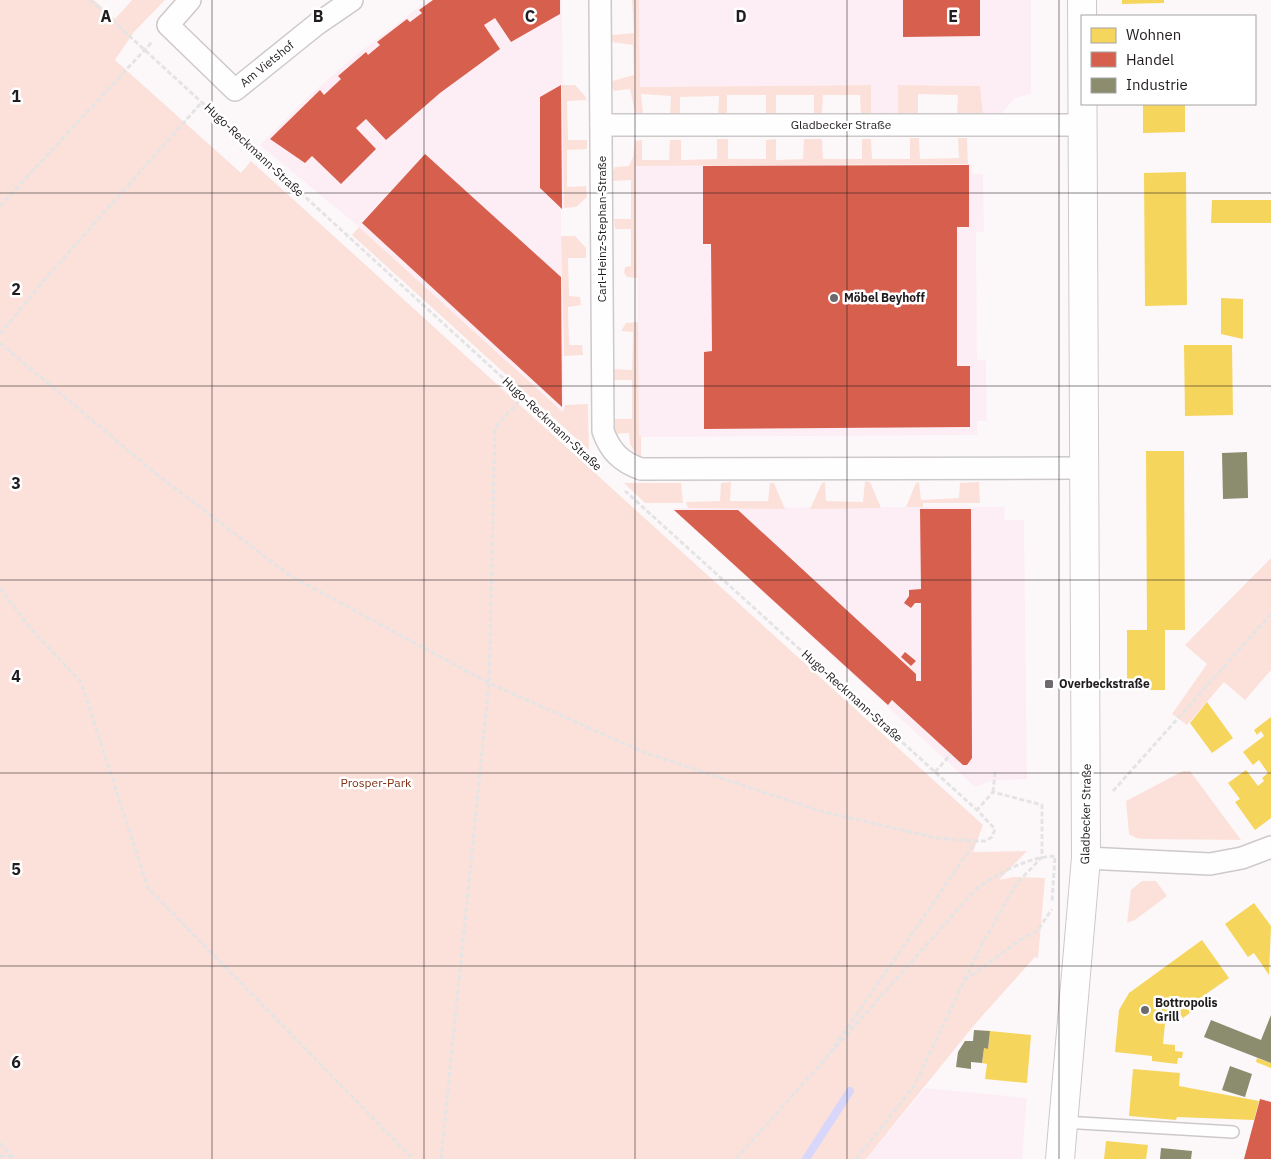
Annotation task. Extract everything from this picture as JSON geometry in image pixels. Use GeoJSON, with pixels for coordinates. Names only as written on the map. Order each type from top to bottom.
{"type":"FeatureCollection","features":[{"type":"Feature","properties":{"kind":"main road","name":"Gladbecker Straße"},"geometry":{"type":"LineString","coordinates":[[1082,0],[1082,15]]}},
{"type":"Feature","properties":{"kind":"main road","name":"Gladbecker Straße"},"geometry":{"type":"LineString","coordinates":[[1060,1159],[1086,858],[1081,105]]}},
{"type":"Feature","properties":{"kind":"street","name":"Am Vietshof"},"geometry":{"type":"LineString","coordinates":[[190,0],[168,25],[235,90],[317,24],[352,0]]}},
{"type":"Feature","properties":{"kind":"street","name":"Carl-Heinz-Stephan-Straße"},"geometry":{"type":"LineString","coordinates":[[600,0],[603,431],[616,455],[627,464],[641,469],[1084,468]]}},
{"type":"Feature","properties":{"kind":"street","name":"Gladbecker Straße"},"geometry":{"type":"LineString","coordinates":[[601,125],[1081,125]]}},
{"type":"Feature","properties":{"kind":"street"},"geometry":{"type":"LineString","coordinates":[[1086,858],[1210,864],[1242,858],[1271,848]]}},
{"type":"Feature","properties":{"kind":"lane"},"geometry":{"type":"LineString","coordinates":[[1063,1122],[1232,1132]]}},
{"type":"Feature","properties":{"kind":"path","name":"Hugo-Reckmann-Straße"},"geometry":{"type":"LineString","coordinates":[[90,0],[587,456]]}},
{"type":"Feature","properties":{"kind":"path"},"geometry":{"type":"LineString","coordinates":[[0,206],[145,49]]}},
{"type":"Feature","properties":{"kind":"path"},"geometry":{"type":"LineString","coordinates":[[0,334],[46,278],[202,102]]}},
{"type":"Feature","properties":{"kind":"path"},"geometry":{"type":"LineString","coordinates":[[0,343],[155,473],[290,575],[489,683],[643,752],[810,808],[937,838],[976,841]]}},
{"type":"Feature","properties":{"kind":"path"},"geometry":{"type":"LineString","coordinates":[[441,1159],[489,683],[495,427],[523,397]]}},
{"type":"Feature","properties":{"kind":"path","name":"Hugo-Reckmann-Straße"},"geometry":{"type":"LineString","coordinates":[[623,488],[977,810],[995,829],[992,837],[985,841],[976,841]]}},
{"type":"Feature","properties":{"kind":"path"},"geometry":{"type":"LineString","coordinates":[[0,588],[32,629],[81,682],[148,888],[414,1159]]}},
{"type":"Feature","properties":{"kind":"path"},"geometry":{"type":"LineString","coordinates":[[1086,813],[1116,788],[1271,614]]}},
{"type":"Feature","properties":{"kind":"path"},"geometry":{"type":"LineString","coordinates":[[935,772],[951,754]]}},
{"type":"Feature","properties":{"kind":"path"},"geometry":{"type":"LineString","coordinates":[[977,810],[993,792],[994,772]]}},
{"type":"Feature","properties":{"kind":"path"},"geometry":{"type":"LineString","coordinates":[[856,1159],[914,1086],[964,980],[1008,898],[1019,881],[1042,857],[1042,805],[993,792]]}},
{"type":"Feature","properties":{"kind":"path"},"geometry":{"type":"LineString","coordinates":[[821,1065],[976,841]]}},
{"type":"Feature","properties":{"kind":"path"},"geometry":{"type":"LineString","coordinates":[[736,1159],[977,888],[993,877],[1042,857],[1055,856],[1052,912],[1038,930],[1020,940],[964,980]]}},
{"type":"Feature","properties":{"kind":"path"},"geometry":{"type":"LineString","coordinates":[[0,1143],[14,1158]]}},
{"type":"Feature","properties":{"kind":"path"},"geometry":{"type":"LineString","coordinates":[[0,1156],[14,1158]]}},
{"type":"Feature","properties":{"kind":"shaded area"},"geometry":{"type":"Polygon","coordinates":[[[428,0],[562,0],[564,208],[561,211],[561,236],[564,412],[359,227],[260,145],[311,94],[356,55],[428,0]]]}},
{"type":"Feature","properties":{"kind":"shaded area"},"geometry":{"type":"Polygon","coordinates":[[[639,0],[1031,0],[1031,94],[1015,98],[1002,113],[983,113],[980,86],[898,85],[898,115],[871,114],[871,85],[640,87],[639,0]]]}},
{"type":"Feature","properties":{"kind":"shaded area","name":"Möbel Beyhoff"},"geometry":{"type":"Polygon","coordinates":[[[972,164],[972,174],[983,174],[984,232],[976,232],[977,360],[986,360],[987,421],[977,421],[977,435],[639,437],[636,166],[972,164]]]}},
{"type":"Feature","properties":{"kind":"shaded area"},"geometry":{"type":"Polygon","coordinates":[[[1005,507],[1004,520],[1024,520],[1027,779],[994,780],[975,787],[671,508],[1005,507]]]}},
{"type":"Feature","properties":{"kind":"shaded area"},"geometry":{"type":"Polygon","coordinates":[[[925,1088],[1027,1098],[1022,1159],[866,1159],[925,1088]]]}},
{"type":"Feature","properties":{"kind":"green space","name":"Prosper-Park"},"geometry":{"type":"Polygon","coordinates":[[[0,0],[94,0],[115,19],[132,0],[165,0],[134,32],[115,60],[241,173],[251,161],[983,825],[973,852],[1027,851],[999,880],[1013,877],[1045,878],[1038,958],[1035,957],[975,1024],[866,1159],[0,1159],[0,0]]]}},
{"type":"Feature","properties":{"kind":"green space"},"geometry":{"type":"Polygon","coordinates":[[[632,0],[639,0],[640,87],[871,85],[871,114],[861,114],[860,95],[823,95],[822,113],[814,113],[814,95],[776,95],[776,114],[766,115],[766,95],[727,95],[727,115],[718,115],[719,96],[680,97],[680,115],[670,115],[671,96],[641,94],[643,114],[638,115],[635,113],[630,89],[614,91],[611,84],[612,81],[634,75],[633,45],[611,42],[612,35],[634,33],[632,0]]]}},
{"type":"Feature","properties":{"kind":"green space"},"geometry":{"type":"Polygon","coordinates":[[[562,85],[575,85],[587,100],[567,101],[568,140],[587,140],[587,149],[567,150],[567,187],[586,186],[587,197],[576,207],[564,208],[562,85]]]}},
{"type":"Feature","properties":{"kind":"green space"},"geometry":{"type":"Polygon","coordinates":[[[898,85],[980,86],[983,113],[957,113],[958,95],[918,94],[918,113],[898,115],[898,85]]]}},
{"type":"Feature","properties":{"kind":"green space"},"geometry":{"type":"Polygon","coordinates":[[[910,138],[919,138],[920,159],[959,158],[958,138],[967,138],[968,164],[636,166],[637,278],[627,277],[624,273],[625,267],[631,266],[631,229],[615,229],[614,219],[631,219],[631,180],[612,181],[612,172],[615,167],[629,166],[633,157],[635,141],[642,140],[642,160],[669,160],[670,140],[681,140],[681,160],[717,159],[717,139],[728,139],[728,159],[766,159],[766,140],[776,139],[776,160],[803,159],[804,139],[822,139],[823,159],[862,159],[862,139],[871,139],[872,159],[910,159],[910,138]]]}},
{"type":"Feature","properties":{"kind":"green space"},"geometry":{"type":"Polygon","coordinates":[[[359,227],[563,412],[565,405],[588,404],[589,450],[352,235],[359,227]]]}},
{"type":"Feature","properties":{"kind":"green space"},"geometry":{"type":"Polygon","coordinates":[[[561,236],[575,236],[586,248],[586,258],[568,258],[569,296],[580,297],[581,305],[568,307],[569,345],[582,345],[583,355],[564,356],[561,236]]]}},
{"type":"Feature","properties":{"kind":"green space"},"geometry":{"type":"Polygon","coordinates":[[[638,322],[641,459],[638,458],[630,444],[629,433],[614,434],[614,419],[632,419],[632,380],[613,380],[613,369],[632,370],[633,332],[621,331],[626,323],[638,322]]]}},
{"type":"Feature","properties":{"kind":"green space"},"geometry":{"type":"Polygon","coordinates":[[[865,481],[870,482],[881,508],[810,509],[822,483],[825,482],[826,501],[863,502],[865,481]]]}},
{"type":"Feature","properties":{"kind":"green space"},"geometry":{"type":"Polygon","coordinates":[[[731,482],[730,501],[768,501],[770,483],[774,483],[785,509],[688,508],[686,502],[720,501],[721,483],[731,482]]]}},
{"type":"Feature","properties":{"kind":"green space"},"geometry":{"type":"Polygon","coordinates":[[[919,482],[921,500],[959,498],[960,483],[979,482],[980,503],[923,503],[923,507],[906,507],[916,483],[919,482]]]}},
{"type":"Feature","properties":{"kind":"green space"},"geometry":{"type":"Polygon","coordinates":[[[624,483],[681,483],[683,503],[645,503],[624,483]]]}},
{"type":"Feature","properties":{"kind":"green space"},"geometry":{"type":"Polygon","coordinates":[[[1271,558],[1271,670],[1245,700],[1224,682],[1187,725],[1172,714],[1207,664],[1185,645],[1271,558]]]}},
{"type":"Feature","properties":{"kind":"green space"},"geometry":{"type":"Polygon","coordinates":[[[1183,771],[1190,771],[1241,840],[1143,839],[1129,834],[1126,801],[1183,771]]]}},
{"type":"Feature","properties":{"kind":"green space"},"geometry":{"type":"Polygon","coordinates":[[[1142,881],[1156,881],[1167,896],[1135,920],[1127,923],[1131,890],[1142,881]]]}},
{"type":"Feature","properties":{"kind":"building: Wohnen"},"geometry":{"type":"Polygon","coordinates":[[[1122,0],[1164,0],[1164,3],[1122,4],[1122,0]]]}},
{"type":"Feature","properties":{"kind":"building: Wohnen"},"geometry":{"type":"Polygon","coordinates":[[[1143,105],[1185,105],[1185,132],[1143,133],[1143,105]]]}},
{"type":"Feature","properties":{"kind":"building: Wohnen"},"geometry":{"type":"Polygon","coordinates":[[[1186,172],[1187,305],[1145,306],[1144,173],[1186,172]]]}},
{"type":"Feature","properties":{"kind":"building: Wohnen"},"geometry":{"type":"Polygon","coordinates":[[[1212,200],[1271,200],[1271,223],[1211,223],[1212,200]]]}},
{"type":"Feature","properties":{"kind":"building: Wohnen"},"geometry":{"type":"Polygon","coordinates":[[[1221,298],[1243,299],[1243,339],[1221,334],[1221,298]]]}},
{"type":"Feature","properties":{"kind":"building: Wohnen"},"geometry":{"type":"Polygon","coordinates":[[[1184,345],[1232,345],[1233,415],[1185,416],[1184,345]]]}},
{"type":"Feature","properties":{"kind":"building: Wohnen"},"geometry":{"type":"Polygon","coordinates":[[[1146,451],[1184,451],[1185,630],[1165,630],[1165,690],[1127,690],[1127,630],[1147,630],[1146,451]]]}},
{"type":"Feature","properties":{"kind":"building: Wohnen"},"geometry":{"type":"Polygon","coordinates":[[[1207,702],[1233,738],[1212,753],[1190,723],[1207,702]]]}},
{"type":"Feature","properties":{"kind":"building: Wohnen"},"geometry":{"type":"Polygon","coordinates":[[[1271,717],[1271,818],[1255,830],[1235,802],[1240,799],[1228,783],[1246,770],[1258,786],[1264,781],[1262,778],[1268,773],[1259,760],[1253,765],[1243,752],[1264,736],[1261,731],[1257,735],[1254,730],[1271,717]]]}},
{"type":"Feature","properties":{"kind":"building: Wohnen"},"geometry":{"type":"Polygon","coordinates":[[[1254,903],[1271,926],[1269,975],[1254,953],[1248,957],[1225,924],[1254,903]]]}},
{"type":"Feature","properties":{"kind":"building: Wohnen"},"geometry":{"type":"Polygon","coordinates":[[[1202,940],[1229,978],[1193,1003],[1197,1008],[1183,1018],[1180,1014],[1165,1024],[1163,1044],[1175,1045],[1175,1051],[1183,1052],[1182,1058],[1178,1058],[1177,1064],[1152,1061],[1152,1056],[1115,1052],[1119,1010],[1129,993],[1202,940]]]}},
{"type":"Feature","properties":{"kind":"building: Wohnen"},"geometry":{"type":"Polygon","coordinates":[[[990,1031],[1031,1035],[1027,1083],[985,1079],[987,1064],[982,1063],[984,1048],[988,1049],[990,1031]]]}},
{"type":"Feature","properties":{"kind":"building: Wohnen"},"geometry":{"type":"Polygon","coordinates":[[[1257,1058],[1271,1063],[1271,1068],[1256,1062],[1257,1058]]]}},
{"type":"Feature","properties":{"kind":"building: Wohnen"},"geometry":{"type":"Polygon","coordinates":[[[1133,1069],[1180,1073],[1179,1086],[1259,1101],[1254,1120],[1177,1117],[1176,1120],[1129,1116],[1133,1069]]]}},
{"type":"Feature","properties":{"kind":"building: Wohnen"},"geometry":{"type":"Polygon","coordinates":[[[1106,1141],[1148,1145],[1146,1159],[1104,1159],[1106,1141]]]}},
{"type":"Feature","properties":{"kind":"building: Handel"},"geometry":{"type":"Polygon","coordinates":[[[433,0],[560,0],[560,14],[511,42],[495,18],[484,25],[500,49],[440,93],[386,140],[366,119],[356,128],[376,149],[341,184],[312,156],[305,163],[270,139],[320,90],[324,95],[341,79],[338,76],[366,52],[368,55],[380,45],[377,42],[407,19],[410,22],[422,13],[419,10],[433,0]]]}},
{"type":"Feature","properties":{"kind":"building: Handel"},"geometry":{"type":"Polygon","coordinates":[[[903,0],[980,0],[980,36],[903,37],[903,0]]]}},
{"type":"Feature","properties":{"kind":"building: Handel"},"geometry":{"type":"Polygon","coordinates":[[[561,85],[562,209],[540,188],[540,97],[561,85]]]}},
{"type":"Feature","properties":{"kind":"building: Handel"},"geometry":{"type":"Polygon","coordinates":[[[425,154],[561,277],[562,407],[362,223],[425,154]]]}},
{"type":"Feature","properties":{"kind":"building: Handel","name":"Möbel Beyhoff"},"geometry":{"type":"Polygon","coordinates":[[[969,165],[969,227],[957,227],[957,366],[970,366],[970,427],[704,429],[704,352],[712,351],[711,244],[703,244],[703,166],[969,165]]]}},
{"type":"Feature","properties":{"kind":"building: Handel"},"geometry":{"type":"Polygon","coordinates":[[[920,509],[971,509],[972,758],[967,765],[963,765],[892,700],[888,705],[674,510],[738,510],[916,674],[916,681],[921,681],[921,603],[915,603],[911,608],[904,603],[909,596],[909,590],[921,589],[920,509]]]}},
{"type":"Feature","properties":{"kind":"building: Handel"},"geometry":{"type":"Polygon","coordinates":[[[905,652],[916,661],[911,666],[901,657],[905,652]]]}},
{"type":"Feature","properties":{"kind":"building: Handel"},"geometry":{"type":"Polygon","coordinates":[[[1260,1099],[1271,1102],[1271,1159],[1244,1159],[1260,1099]]]}},
{"type":"Feature","properties":{"kind":"building: Industrie"},"geometry":{"type":"Polygon","coordinates":[[[1247,452],[1248,498],[1223,499],[1222,453],[1247,452]]]}},
{"type":"Feature","properties":{"kind":"building: Industrie"},"geometry":{"type":"Polygon","coordinates":[[[1271,1015],[1271,1063],[1204,1037],[1211,1020],[1261,1040],[1271,1015]]]}},
{"type":"Feature","properties":{"kind":"building: Industrie"},"geometry":{"type":"Polygon","coordinates":[[[974,1030],[990,1031],[988,1049],[984,1048],[982,1063],[971,1062],[971,1069],[956,1067],[958,1052],[965,1041],[973,1041],[974,1030]]]}},
{"type":"Feature","properties":{"kind":"building: Industrie"},"geometry":{"type":"Polygon","coordinates":[[[1230,1066],[1252,1074],[1245,1097],[1222,1090],[1230,1066]]]}},
{"type":"Feature","properties":{"kind":"building: Industrie"},"geometry":{"type":"Polygon","coordinates":[[[1161,1148],[1192,1151],[1191,1159],[1160,1159],[1161,1148]]]}},
{"type":"Feature","properties":{"kind":"waterway"},"geometry":{"type":"LineString","coordinates":[[806,1159],[850,1091]]}},
{"type":"Feature","properties":{"kind":"place","name":"Möbel Beyhoff"},"geometry":{"type":"Point","coordinates":[834,298]}},
{"type":"Feature","properties":{"kind":"place","name":"Overbeckstraße"},"geometry":{"type":"Point","coordinates":[1049,684]}},
{"type":"Feature","properties":{"kind":"place","name":"Bottropolis Grill"},"geometry":{"type":"Point","coordinates":[1145,1010]}}]}
